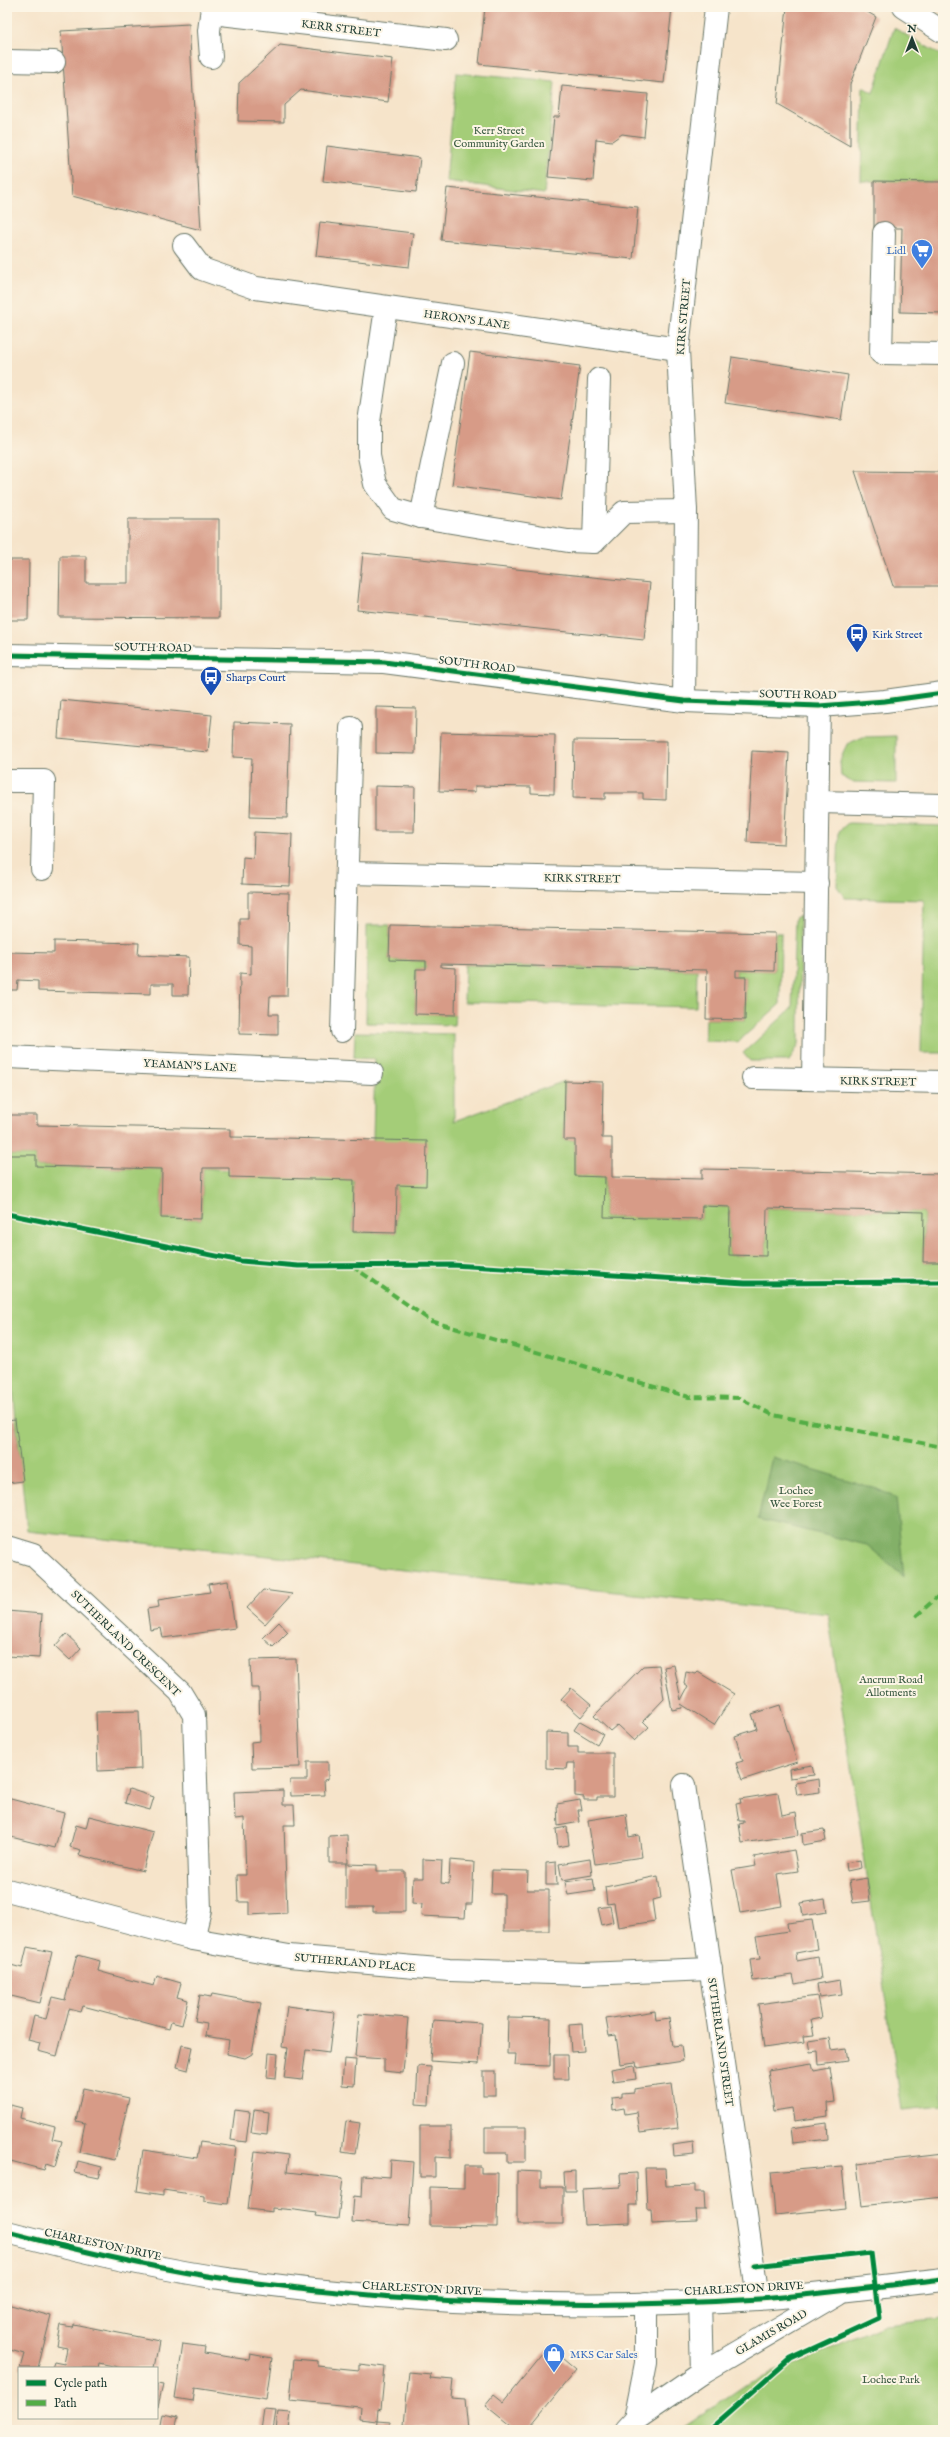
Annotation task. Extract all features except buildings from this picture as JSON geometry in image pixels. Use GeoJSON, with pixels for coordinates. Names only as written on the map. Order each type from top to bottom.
{"type":"FeatureCollection","features":[{"type":"Feature","properties":{"kind":"street","name":"KIRK STREET"},"geometry":{"type":"LineString","coordinates":[[684,701],[686,511],[678,349],[716,7]]}},
{"type":"Feature","properties":{"kind":"street"},"geometry":{"type":"LineString","coordinates":[[904,7],[943,32]]}},
{"type":"Feature","properties":{"kind":"street"},"geometry":{"type":"LineString","coordinates":[[211,58],[209,31],[212,10]]}},
{"type":"Feature","properties":{"kind":"street","name":"KERR STREET"},"geometry":{"type":"LineString","coordinates":[[212,10],[446,40]]}},
{"type":"Feature","properties":{"kind":"street"},"geometry":{"type":"LineString","coordinates":[[7,61],[54,62]]}},
{"type":"Feature","properties":{"kind":"street"},"geometry":{"type":"LineString","coordinates":[[884,233],[882,353],[943,354]]}},
{"type":"Feature","properties":{"kind":"street","name":"HERON'S LANE"},"geometry":{"type":"LineString","coordinates":[[184,245],[202,269],[256,288],[678,349]]}},
{"type":"Feature","properties":{"kind":"street"},"geometry":{"type":"LineString","coordinates":[[386,308],[369,422],[369,456],[375,484],[393,509],[421,517],[568,541],[594,542],[624,512],[686,511]]}},
{"type":"Feature","properties":{"kind":"street"},"geometry":{"type":"LineString","coordinates":[[421,517],[453,363]]}},
{"type":"Feature","properties":{"kind":"street"},"geometry":{"type":"LineString","coordinates":[[594,542],[599,379]]}},
{"type":"Feature","properties":{"kind":"street","name":"SOUTH ROAD"},"geometry":{"type":"LineString","coordinates":[[7,655],[384,662],[684,701],[820,706],[885,701],[943,693]]}},
{"type":"Feature","properties":{"kind":"street"},"geometry":{"type":"LineString","coordinates":[[813,1079],[820,802],[820,706]]}},
{"type":"Feature","properties":{"kind":"street"},"geometry":{"type":"LineString","coordinates":[[342,1031],[351,728]]}},
{"type":"Feature","properties":{"kind":"street"},"geometry":{"type":"LineString","coordinates":[[7,781],[44,781],[42,869]]}},
{"type":"Feature","properties":{"kind":"street"},"geometry":{"type":"LineString","coordinates":[[820,802],[943,805]]}},
{"type":"Feature","properties":{"kind":"street","name":"KIRK STREET"},"geometry":{"type":"LineString","coordinates":[[347,873],[817,883]]}},
{"type":"Feature","properties":{"kind":"street","name":"YEAMAN'S LANE"},"geometry":{"type":"LineString","coordinates":[[7,1057],[372,1073]]}},
{"type":"Feature","properties":{"kind":"street","name":"KIRK STREET"},"geometry":{"type":"LineString","coordinates":[[754,1078],[943,1082]]}},
{"type":"Feature","properties":{"kind":"street","name":"SUTHERLAND CRESCENT"},"geometry":{"type":"LineString","coordinates":[[7,1547],[33,1555],[180,1692],[194,1715],[200,1910],[193,1939]]}},
{"type":"Feature","properties":{"kind":"street","name":"SUTHERLAND STREET"},"geometry":{"type":"LineString","coordinates":[[684,1786],[758,2299]]}},
{"type":"Feature","properties":{"kind":"street","name":"SUTHERLAND PLACE"},"geometry":{"type":"LineString","coordinates":[[7,1890],[193,1939],[290,1956],[449,1970],[584,1974],[711,1969]]}},
{"type":"Feature","properties":{"kind":"street","name":"CHARLESTON DRIVE"},"geometry":{"type":"LineString","coordinates":[[7,2232],[75,2250],[232,2280],[360,2295],[526,2304],[646,2303],[758,2299],[943,2279]]}},
{"type":"Feature","properties":{"kind":"street","name":"GLAMIS ROAD"},"geometry":{"type":"LineString","coordinates":[[630,2424],[702,2373],[841,2291]]}},
{"type":"Feature","properties":{"kind":"street"},"geometry":{"type":"LineString","coordinates":[[700,2301],[702,2373]]}},
{"type":"Feature","properties":{"kind":"street","name":"GLAMIS ROAD"},"geometry":{"type":"LineString","coordinates":[[630,2424],[646,2363],[646,2303]]}},
{"type":"Feature","properties":{"kind":"green space"},"geometry":{"type":"Polygon","coordinates":[[[894,28],[943,56],[943,182],[861,181],[863,87],[873,93],[894,28]]]}},
{"type":"Feature","properties":{"kind":"green space","name":"Kerr Street Community Garden"},"geometry":{"type":"Polygon","coordinates":[[[456,73],[555,82],[544,194],[446,181],[456,73]]]}},
{"type":"Feature","properties":{"kind":"green space"},"geometry":{"type":"Polygon","coordinates":[[[896,736],[896,783],[852,782],[841,776],[840,761],[847,744],[863,737],[896,736]]]}},
{"type":"Feature","properties":{"kind":"green space"},"geometry":{"type":"Polygon","coordinates":[[[848,823],[943,826],[943,1053],[921,1053],[924,900],[845,898],[837,886],[839,831],[848,823]]]}},
{"type":"Feature","properties":{"kind":"green space"},"geometry":{"type":"Polygon","coordinates":[[[800,916],[799,1044],[789,1061],[750,1061],[743,1053],[792,1008],[795,918],[800,916]]]}},
{"type":"Feature","properties":{"kind":"green space"},"geometry":{"type":"Polygon","coordinates":[[[367,925],[390,925],[389,960],[426,961],[426,969],[416,969],[415,1013],[455,1015],[454,1025],[366,1023],[367,925]]]}},
{"type":"Feature","properties":{"kind":"green space"},"geometry":{"type":"Polygon","coordinates":[[[775,933],[781,933],[780,1004],[738,1042],[705,1041],[706,1019],[745,1020],[746,977],[736,977],[736,970],[774,971],[775,933]]]}},
{"type":"Feature","properties":{"kind":"green space"},"geometry":{"type":"Polygon","coordinates":[[[465,965],[697,970],[696,1007],[464,1002],[465,965]]]}},
{"type":"Feature","properties":{"kind":"green space","name":"Ancrum Road Allotments"},"geometry":{"type":"Polygon","coordinates":[[[355,1032],[454,1034],[454,1121],[565,1081],[564,1140],[575,1140],[575,1176],[605,1177],[604,1217],[701,1219],[702,1206],[730,1207],[729,1255],[766,1256],[767,1208],[924,1212],[923,1262],[943,1262],[943,2106],[902,2110],[828,1614],[27,1531],[7,1327],[7,1155],[36,1155],[36,1166],[162,1169],[161,1218],[201,1219],[203,1168],[354,1180],[353,1232],[396,1233],[397,1185],[373,1140],[375,1059],[354,1058],[355,1032]]]}},
{"type":"Feature","properties":{"kind":"green space","name":"Lochee Wee Forest"},"geometry":{"type":"Polygon","coordinates":[[[772,1457],[877,1489],[896,1498],[904,1577],[867,1545],[758,1519],[772,1457]]]}},
{"type":"Feature","properties":{"kind":"green space","name":"Lochee Park"},"geometry":{"type":"Polygon","coordinates":[[[943,2319],[943,2430],[682,2430],[687,2424],[744,2386],[885,2325],[943,2319]]]}},
{"type":"Feature","properties":{"kind":"marked path"},"geometry":{"type":"LineString","coordinates":[[352,1266],[431,1321],[689,1397],[739,1398],[773,1415],[943,1447]]}},
{"type":"Feature","properties":{"kind":"marked path"},"geometry":{"type":"LineString","coordinates":[[916,1616],[943,1592]]}},
{"type":"Feature","properties":{"kind":"cycle path"},"geometry":{"type":"LineString","coordinates":[[7,655],[384,662],[684,701],[819,706],[885,701],[943,693]]}},
{"type":"Feature","properties":{"kind":"cycle path"},"geometry":{"type":"LineString","coordinates":[[7,1214],[241,1261],[298,1266],[452,1265],[745,1283],[943,1282]]}},
{"type":"Feature","properties":{"kind":"cycle path"},"geometry":{"type":"LineString","coordinates":[[7,2232],[120,2259],[206,2276],[365,2295],[496,2303],[628,2304],[759,2299],[943,2279]]}},
{"type":"Feature","properties":{"kind":"cycle path"},"geometry":{"type":"LineString","coordinates":[[709,2430],[790,2359],[879,2318],[871,2253],[754,2266]]}},
{"type":"Feature","properties":{"kind":"place","name":"Lidl"},"geometry":{"type":"Point","coordinates":[922,270]}},
{"type":"Feature","properties":{"kind":"place","name":"Kirk Street"},"geometry":{"type":"Point","coordinates":[857,654]}},
{"type":"Feature","properties":{"kind":"place","name":"Sharps Court"},"geometry":{"type":"Point","coordinates":[211,696]}},
{"type":"Feature","properties":{"kind":"place","name":"MKS Car Sales"},"geometry":{"type":"Point","coordinates":[554,2374]}}]}
